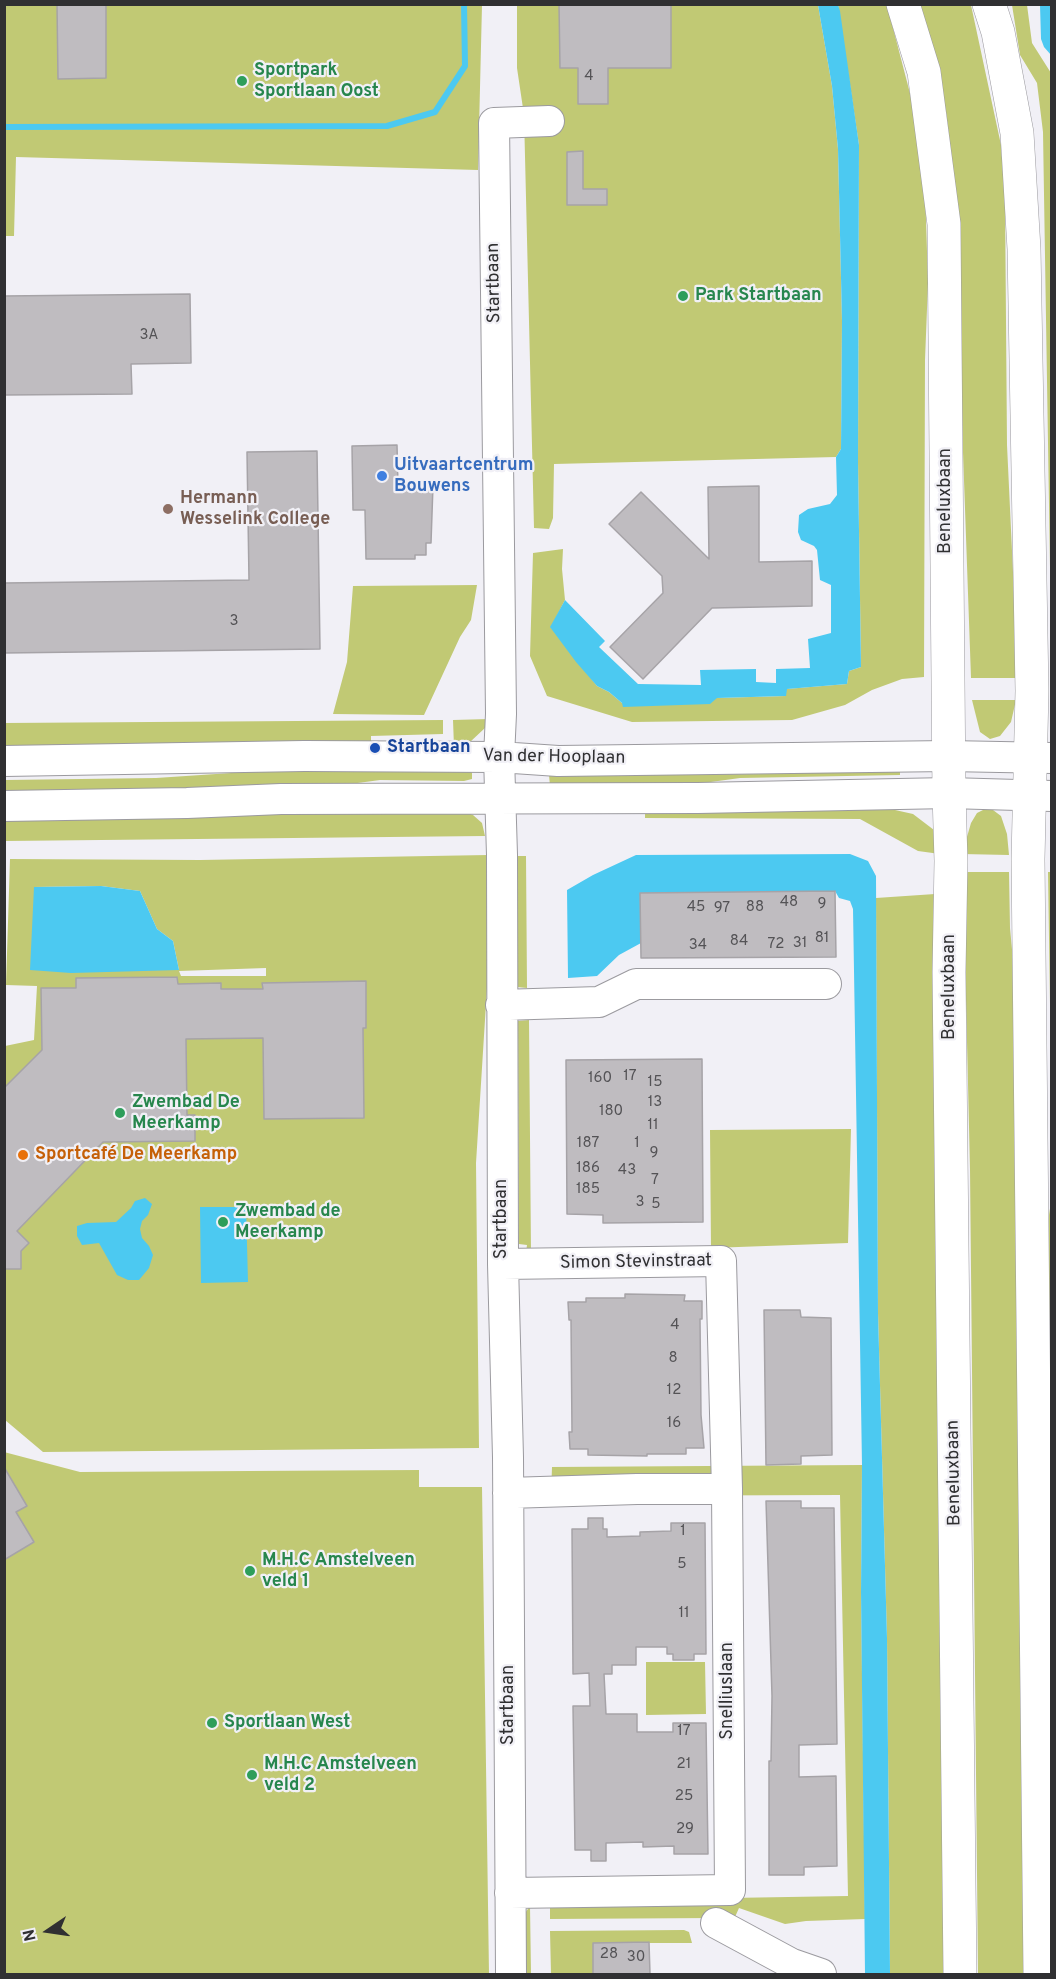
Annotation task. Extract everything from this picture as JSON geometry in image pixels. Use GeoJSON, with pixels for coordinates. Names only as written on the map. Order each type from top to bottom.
{"type":"FeatureCollection","features":[{"type":"Feature","properties":{"kind":"main road","name":"Beneluxbaan"},"geometry":{"type":"LineString","coordinates":[[903,4],[924,72],[944,224],[960,1974]]}},
{"type":"Feature","properties":{"kind":"main road"},"geometry":{"type":"LineString","coordinates":[[989,4],[998,32],[1017,133],[1024,249],[1042,758],[1041,796],[1028,859],[1040,1974]]}},
{"type":"Feature","properties":{"kind":"street","name":"Startbaan"},"geometry":{"type":"LineString","coordinates":[[511,1974],[494,123],[549,121]]}},
{"type":"Feature","properties":{"kind":"street","name":"Van der Hooplaan"},"geometry":{"type":"LineString","coordinates":[[4,761],[304,756],[499,757],[558,761],[948,756],[1042,758]]}},
{"type":"Feature","properties":{"kind":"street"},"geometry":{"type":"LineString","coordinates":[[4,806],[280,799],[698,798],[949,793],[1041,796]]}},
{"type":"Feature","properties":{"kind":"street"},"geometry":{"type":"LineString","coordinates":[[501,1005],[599,1002],[636,984],[826,984]]}},
{"type":"Feature","properties":{"kind":"street","name":"Simon Stevinstraat"},"geometry":{"type":"LineString","coordinates":[[503,1264],[721,1262],[727,1489]]}},
{"type":"Feature","properties":{"kind":"street"},"geometry":{"type":"LineString","coordinates":[[508,1493],[727,1489]]}},
{"type":"Feature","properties":{"kind":"street","name":"Snelliuslaan"},"geometry":{"type":"LineString","coordinates":[[510,1893],[730,1890],[727,1489]]}},
{"type":"Feature","properties":{"kind":"street"},"geometry":{"type":"LineString","coordinates":[[716,1923],[792,1964],[821,1974]]}},
{"type":"Feature","properties":{"kind":"green space","name":"Sportpark Sportlaan Oost"},"geometry":{"type":"Polygon","coordinates":[[[4,5],[482,5],[478,170],[16,157],[14,236],[5,236],[4,5]]]}},
{"type":"Feature","properties":{"kind":"green space","name":"Park Startbaan"},"geometry":{"type":"Polygon","coordinates":[[[517,5],[818,5],[832,86],[838,149],[842,321],[841,449],[836,457],[554,464],[553,518],[549,529],[534,528],[524,115],[517,68],[517,5]]]}},
{"type":"Feature","properties":{"kind":"green space"},"geometry":{"type":"Polygon","coordinates":[[[838,5],[887,5],[912,101],[925,188],[928,283],[925,360],[924,677],[902,679],[872,690],[845,705],[792,720],[632,722],[547,696],[530,656],[533,553],[563,549],[565,600],[551,627],[597,686],[622,703],[709,704],[716,698],[786,696],[786,689],[847,684],[849,671],[861,667],[858,462],[859,145],[838,5]]]}},
{"type":"Feature","properties":{"kind":"green space"},"geometry":{"type":"Polygon","coordinates":[[[918,5],[971,5],[1001,145],[1005,197],[1007,445],[1018,678],[971,678],[953,170],[946,112],[927,31],[918,5]]]}},
{"type":"Feature","properties":{"kind":"green space"},"geometry":{"type":"Polygon","coordinates":[[[1012,5],[1027,5],[1032,43],[1051,73],[1051,629],[1043,132],[1037,83],[1020,55],[1012,5]]]}},
{"type":"Feature","properties":{"kind":"green space"},"geometry":{"type":"Polygon","coordinates":[[[477,585],[471,620],[460,637],[424,715],[333,714],[347,662],[353,586],[477,585]]]}},
{"type":"Feature","properties":{"kind":"green space"},"geometry":{"type":"Polygon","coordinates":[[[972,700],[1016,700],[1011,722],[1000,736],[990,739],[980,732],[972,700]]]}},
{"type":"Feature","properties":{"kind":"green space"},"geometry":{"type":"Polygon","coordinates":[[[489,719],[485,728],[470,742],[454,747],[453,720],[489,719]]]}},
{"type":"Feature","properties":{"kind":"green space"},"geometry":{"type":"Polygon","coordinates":[[[443,720],[443,734],[371,736],[371,743],[5,753],[4,723],[443,720]]]}},
{"type":"Feature","properties":{"kind":"green space"},"geometry":{"type":"Polygon","coordinates":[[[900,764],[900,775],[740,778],[674,787],[550,786],[549,775],[772,774],[829,767],[900,764]]]}},
{"type":"Feature","properties":{"kind":"green space"},"geometry":{"type":"Polygon","coordinates":[[[469,768],[472,779],[464,781],[380,780],[291,792],[5,793],[4,782],[6,780],[156,778],[291,769],[469,768]]]}},
{"type":"Feature","properties":{"kind":"green space"},"geometry":{"type":"Polygon","coordinates":[[[886,808],[913,814],[934,830],[940,854],[918,851],[860,819],[645,818],[645,811],[886,808]]]}},
{"type":"Feature","properties":{"kind":"green space"},"geometry":{"type":"Polygon","coordinates":[[[460,810],[473,815],[482,823],[485,836],[5,841],[4,816],[460,810]]]}},
{"type":"Feature","properties":{"kind":"green space"},"geometry":{"type":"Polygon","coordinates":[[[983,810],[993,810],[1001,816],[1007,834],[1009,855],[962,854],[971,823],[977,813],[983,810]]]}},
{"type":"Feature","properties":{"kind":"green space","name":"Zwembad de Meerkamp"},"geometry":{"type":"Polygon","coordinates":[[[488,855],[489,956],[476,1163],[479,1448],[43,1452],[5,1420],[5,1046],[34,1040],[37,986],[6,985],[10,859],[200,860],[488,855]],[[101,886],[34,887],[179,970],[173,941],[157,929],[140,891],[101,886]],[[266,968],[179,971],[181,976],[266,976],[266,968]]]}},
{"type":"Feature","properties":{"kind":"green space"},"geometry":{"type":"Polygon","coordinates":[[[517,856],[526,856],[527,988],[517,987],[517,856]]]}},
{"type":"Feature","properties":{"kind":"green space"},"geometry":{"type":"Polygon","coordinates":[[[963,872],[1009,872],[1013,960],[1029,1974],[978,1974],[970,1169],[963,872]]]}},
{"type":"Feature","properties":{"kind":"green space"},"geometry":{"type":"Polygon","coordinates":[[[1048,872],[1051,872],[1051,1070],[1048,872]]]}},
{"type":"Feature","properties":{"kind":"green space"},"geometry":{"type":"Polygon","coordinates":[[[935,894],[952,1974],[890,1974],[887,1638],[878,1313],[876,898],[935,894]]]}},
{"type":"Feature","properties":{"kind":"green space"},"geometry":{"type":"Polygon","coordinates":[[[529,1020],[531,1254],[526,1252],[527,1245],[519,1244],[518,1021],[529,1020]]]}},
{"type":"Feature","properties":{"kind":"green space"},"geometry":{"type":"Polygon","coordinates":[[[851,1129],[848,1243],[711,1248],[710,1130],[851,1129]]]}},
{"type":"Feature","properties":{"kind":"green space"},"geometry":{"type":"Polygon","coordinates":[[[1051,1202],[1051,1630],[1046,1234],[1051,1202]]]}},
{"type":"Feature","properties":{"kind":"green space","name":"Sportlaan West"},"geometry":{"type":"Polygon","coordinates":[[[4,1452],[80,1472],[419,1470],[419,1487],[482,1487],[489,1974],[5,1974],[4,1452]]]}},
{"type":"Feature","properties":{"kind":"green space"},"geometry":{"type":"Polygon","coordinates":[[[862,1465],[861,1592],[865,1919],[785,1924],[739,1908],[735,1917],[550,1919],[550,1901],[848,1896],[840,1495],[551,1496],[552,1467],[862,1465]]]}},
{"type":"Feature","properties":{"kind":"green space"},"geometry":{"type":"Polygon","coordinates":[[[646,1662],[705,1662],[706,1714],[646,1715],[646,1662]]]}},
{"type":"Feature","properties":{"kind":"green space"},"geometry":{"type":"Polygon","coordinates":[[[530,1906],[531,1974],[523,1974],[523,1916],[530,1906]]]}},
{"type":"Feature","properties":{"kind":"green space"},"geometry":{"type":"Polygon","coordinates":[[[684,1930],[689,1932],[692,1943],[593,1943],[593,1974],[551,1974],[550,1931],[684,1930]]]}},
{"type":"Feature","properties":{"kind":"water"},"geometry":{"type":"Polygon","coordinates":[[[818,5],[838,5],[840,11],[859,145],[858,462],[861,667],[849,671],[847,684],[787,689],[786,696],[717,698],[710,704],[623,707],[622,703],[609,692],[597,686],[550,627],[565,600],[605,641],[599,647],[638,684],[701,685],[700,670],[756,669],[756,682],[776,683],[776,669],[810,668],[808,639],[831,633],[831,585],[820,580],[817,550],[814,546],[801,540],[798,532],[799,515],[808,509],[830,504],[837,495],[836,457],[841,449],[842,321],[838,149],[832,86],[818,5]]]}},
{"type":"Feature","properties":{"kind":"water"},"geometry":{"type":"Polygon","coordinates":[[[1040,5],[1051,5],[1051,55],[1041,39],[1040,5]]]}},
{"type":"Feature","properties":{"kind":"water"},"geometry":{"type":"Polygon","coordinates":[[[850,854],[868,861],[876,876],[878,1313],[887,1638],[890,1974],[865,1974],[862,1465],[853,909],[850,901],[839,898],[835,891],[641,893],[641,943],[619,955],[597,976],[568,978],[567,890],[636,855],[850,854]]]}},
{"type":"Feature","properties":{"kind":"water"},"geometry":{"type":"Polygon","coordinates":[[[101,886],[140,891],[157,929],[173,941],[179,970],[71,973],[30,970],[34,887],[101,886]]]}},
{"type":"Feature","properties":{"kind":"water"},"geometry":{"type":"Polygon","coordinates":[[[145,1198],[152,1204],[140,1229],[142,1238],[153,1255],[149,1268],[139,1280],[128,1280],[117,1275],[99,1243],[82,1245],[77,1236],[77,1226],[87,1223],[116,1222],[135,1201],[145,1198]]]}},
{"type":"Feature","properties":{"kind":"water"},"geometry":{"type":"Polygon","coordinates":[[[200,1207],[246,1207],[248,1282],[201,1283],[200,1207]]]}},
{"type":"Feature","properties":{"kind":"building"},"geometry":{"type":"Polygon","coordinates":[[[57,4],[106,4],[106,78],[58,79],[57,4]]]}},
{"type":"Feature","properties":{"kind":"building"},"geometry":{"type":"Polygon","coordinates":[[[559,4],[671,4],[671,68],[608,68],[608,104],[578,104],[578,68],[560,68],[559,4]]]}},
{"type":"Feature","properties":{"kind":"building"},"geometry":{"type":"Polygon","coordinates":[[[583,151],[583,189],[607,189],[607,205],[567,205],[567,152],[583,151]]]}},
{"type":"Feature","properties":{"kind":"building"},"geometry":{"type":"Polygon","coordinates":[[[190,294],[191,363],[131,364],[132,394],[4,395],[4,296],[190,294]]]}},
{"type":"Feature","properties":{"kind":"building"},"geometry":{"type":"Polygon","coordinates":[[[397,445],[398,486],[433,485],[431,543],[426,543],[426,555],[415,555],[415,559],[366,559],[365,510],[353,510],[352,446],[397,445]]]}},
{"type":"Feature","properties":{"kind":"building"},"geometry":{"type":"Polygon","coordinates":[[[317,451],[320,649],[4,653],[4,583],[249,580],[247,452],[317,451]]]}},
{"type":"Feature","properties":{"kind":"building"},"geometry":{"type":"Polygon","coordinates":[[[759,486],[759,562],[812,561],[812,606],[712,608],[643,679],[610,647],[663,593],[662,576],[609,524],[641,492],[709,559],[708,487],[759,486]]]}},
{"type":"Feature","properties":{"kind":"building"},"geometry":{"type":"Polygon","coordinates":[[[835,891],[836,957],[641,958],[640,893],[835,891]]]}},
{"type":"Feature","properties":{"kind":"building"},"geometry":{"type":"Polygon","coordinates":[[[177,977],[178,984],[221,983],[221,989],[263,989],[262,983],[366,981],[366,1028],[363,1028],[364,1118],[264,1119],[263,1038],[186,1039],[187,1115],[195,1115],[195,1141],[103,1142],[17,1231],[29,1243],[21,1251],[21,1269],[4,1269],[4,1088],[42,1050],[41,988],[76,988],[76,978],[177,977]]]}},
{"type":"Feature","properties":{"kind":"building"},"geometry":{"type":"Polygon","coordinates":[[[702,1059],[703,1222],[603,1223],[603,1215],[567,1214],[566,1060],[702,1059]]]}},
{"type":"Feature","properties":{"kind":"building"},"geometry":{"type":"Polygon","coordinates":[[[625,1294],[685,1295],[684,1301],[702,1301],[702,1319],[700,1319],[701,1415],[704,1448],[686,1448],[686,1454],[647,1454],[647,1456],[588,1455],[588,1449],[570,1449],[569,1432],[572,1432],[571,1320],[569,1320],[568,1302],[586,1302],[586,1298],[625,1298],[625,1294]]]}},
{"type":"Feature","properties":{"kind":"building"},"geometry":{"type":"Polygon","coordinates":[[[764,1310],[800,1310],[801,1317],[831,1318],[832,1455],[801,1456],[801,1464],[766,1465],[764,1310]]]}},
{"type":"Feature","properties":{"kind":"building"},"geometry":{"type":"Polygon","coordinates":[[[4,1467],[27,1506],[16,1512],[34,1542],[4,1560],[4,1467]]]}},
{"type":"Feature","properties":{"kind":"building"},"geometry":{"type":"Polygon","coordinates":[[[766,1501],[801,1501],[801,1508],[834,1508],[837,1744],[799,1745],[799,1777],[836,1776],[837,1866],[804,1867],[804,1875],[769,1875],[769,1761],[771,1761],[772,1696],[766,1501]]]}},
{"type":"Feature","properties":{"kind":"building"},"geometry":{"type":"Polygon","coordinates":[[[588,1518],[603,1518],[603,1529],[607,1529],[607,1537],[640,1536],[640,1532],[671,1531],[671,1523],[705,1523],[706,1654],[694,1654],[694,1660],[673,1660],[673,1654],[667,1654],[667,1647],[636,1647],[636,1665],[612,1665],[612,1674],[604,1674],[606,1714],[637,1714],[637,1732],[673,1732],[673,1723],[706,1723],[708,1854],[674,1854],[674,1846],[643,1847],[643,1842],[606,1843],[606,1861],[591,1861],[591,1850],[575,1850],[573,1706],[590,1706],[589,1673],[573,1674],[572,1529],[588,1529],[588,1518]]]}},
{"type":"Feature","properties":{"kind":"building"},"geometry":{"type":"Polygon","coordinates":[[[649,1942],[650,1974],[593,1974],[593,1943],[649,1942]]]}},
{"type":"Feature","properties":{"kind":"waterway"},"geometry":{"type":"LineString","coordinates":[[4,127],[387,126],[435,112],[465,66],[464,4]]}},
{"type":"Feature","properties":{"kind":"place","name":"Sportpark Sportlaan Oost"},"geometry":{"type":"Point","coordinates":[242,81]}},
{"type":"Feature","properties":{"kind":"place","name":"Park Startbaan"},"geometry":{"type":"Point","coordinates":[683,296]}},
{"type":"Feature","properties":{"kind":"place","name":"Uitvaartcentrum Bouwens"},"geometry":{"type":"Point","coordinates":[382,476]}},
{"type":"Feature","properties":{"kind":"place","name":"Hermann Wesselink College"},"geometry":{"type":"Point","coordinates":[168,509]}},
{"type":"Feature","properties":{"kind":"place","name":"Startbaan"},"geometry":{"type":"Point","coordinates":[375,748]}},
{"type":"Feature","properties":{"kind":"place","name":"Zwembad De Meerkamp"},"geometry":{"type":"Point","coordinates":[120,1113]}},
{"type":"Feature","properties":{"kind":"place","name":"Sportcafé De Meerkamp"},"geometry":{"type":"Point","coordinates":[23,1155]}},
{"type":"Feature","properties":{"kind":"place","name":"Zwembad de Meerkamp"},"geometry":{"type":"Point","coordinates":[223,1222]}},
{"type":"Feature","properties":{"kind":"place","name":"M.H.C Amstelveen veld 1"},"geometry":{"type":"Point","coordinates":[250,1571]}},
{"type":"Feature","properties":{"kind":"place","name":"Sportlaan West"},"geometry":{"type":"Point","coordinates":[212,1723]}},
{"type":"Feature","properties":{"kind":"place","name":"M.H.C Amstelveen veld 2"},"geometry":{"type":"Point","coordinates":[252,1775]}}]}
